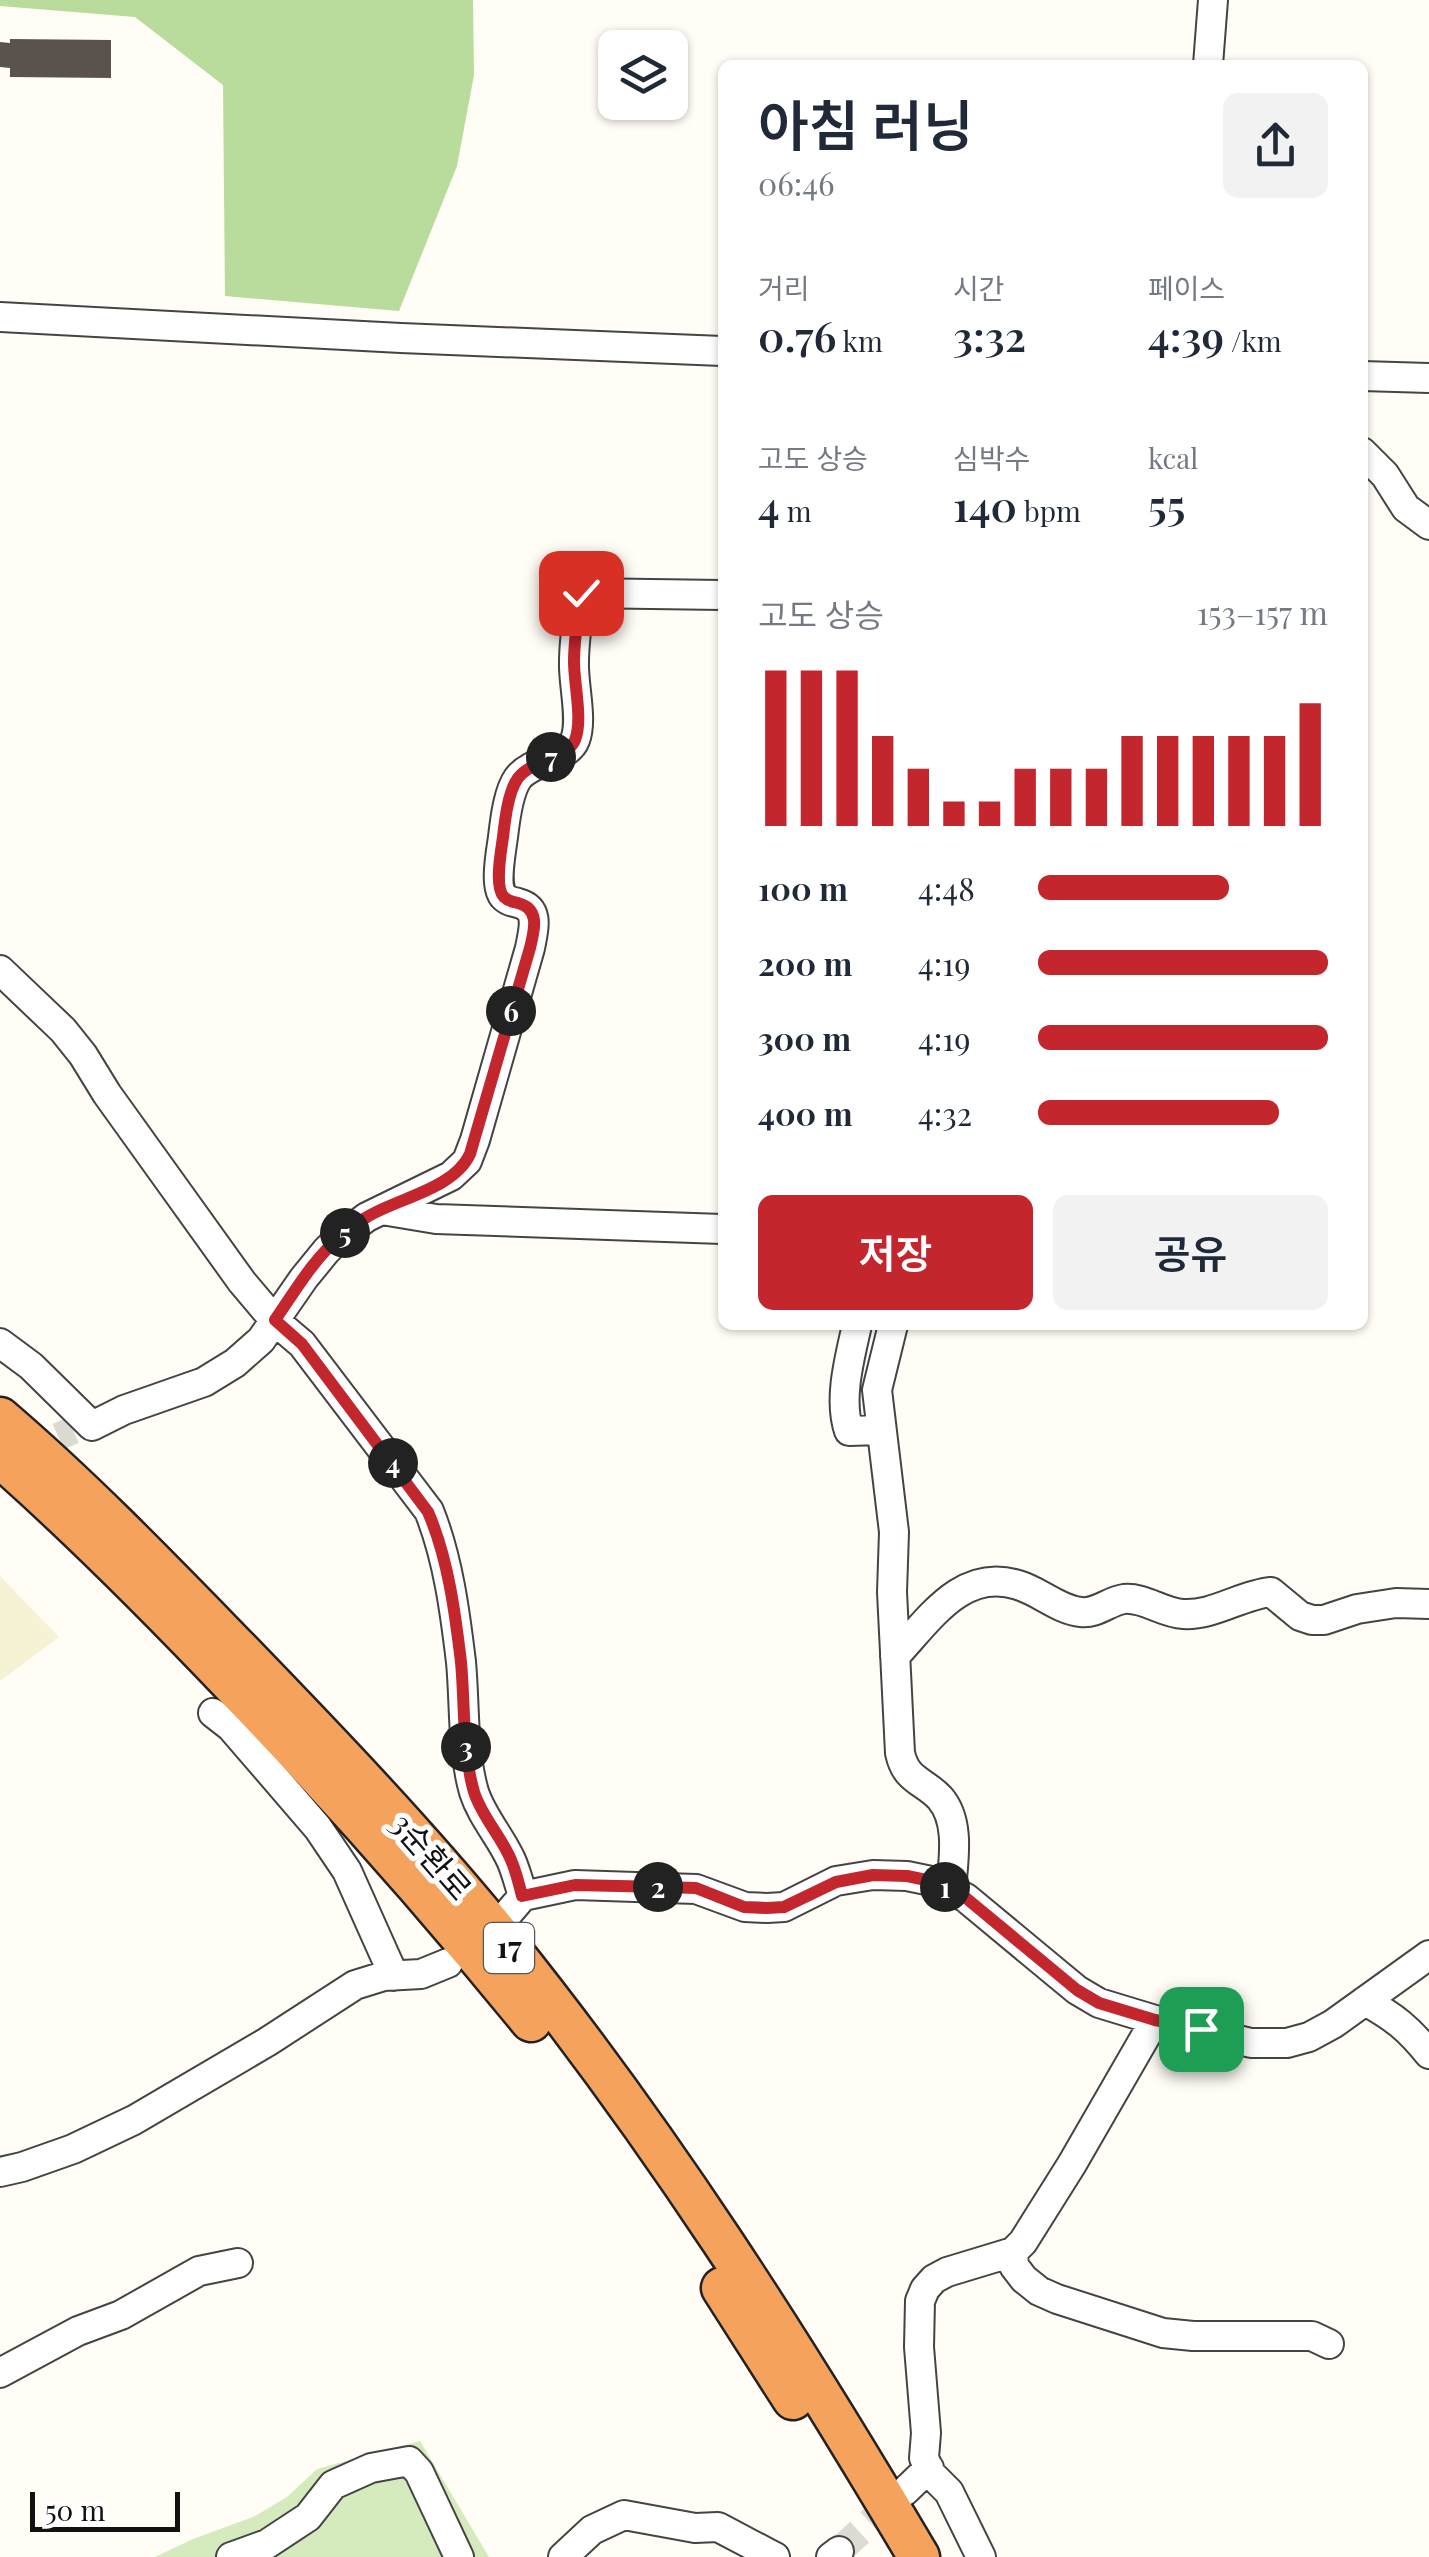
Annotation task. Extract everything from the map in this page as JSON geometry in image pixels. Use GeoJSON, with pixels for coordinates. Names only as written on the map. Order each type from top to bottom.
{"type":"FeatureCollection","features":[{"type":"Feature","properties":{"kind":"highway","name":"3순환로"},"geometry":{"type":"LineString","coordinates":[[0,1418],[138,1546],[304,1718],[414,1836],[501,1939],[689,2188],[780,2327],[919,2557]]}},
{"type":"Feature","properties":{"kind":"highway","name":"3순환로"},"geometry":{"type":"LineString","coordinates":[[0,1457],[158,1606],[362,1820],[520,2007],[620,2138],[713,2274],[887,2557]]}},
{"type":"Feature","properties":{"kind":"street"},"geometry":{"type":"LineString","coordinates":[[1208,60],[1213,0]]}},
{"type":"Feature","properties":{"kind":"street"},"geometry":{"type":"LineString","coordinates":[[0,317],[718,350]]}},
{"type":"Feature","properties":{"kind":"street"},"geometry":{"type":"LineString","coordinates":[[1368,376],[1429,378]]}},
{"type":"Feature","properties":{"kind":"street"},"geometry":{"type":"LineString","coordinates":[[1368,458],[1385,475],[1406,508],[1429,525]]}},
{"type":"Feature","properties":{"kind":"street"},"geometry":{"type":"LineString","coordinates":[[0,1343],[30,1366],[83,1428],[186,1390],[218,1376],[261,1340],[326,1250],[367,1217],[451,1176],[467,1162],[535,922],[532,910],[503,897],[498,885],[503,836],[516,780],[526,770],[570,748],[575,740],[578,727],[574,657],[581,593],[718,595]]}},
{"type":"Feature","properties":{"kind":"street"},"geometry":{"type":"LineString","coordinates":[[0,970],[63,1030],[83,1055],[242,1282],[302,1344],[428,1512],[438,1533],[447,1575],[474,1793],[510,1858],[514,1907],[575,1885],[696,1888],[744,1907],[784,1907],[836,1882],[873,1875],[907,1876],[936,1882],[966,1898],[1077,1990],[1099,2003],[1251,2043],[1287,2043],[1309,2037],[1429,1955]]}},
{"type":"Feature","properties":{"kind":"street"},"geometry":{"type":"LineString","coordinates":[[382,1210],[436,1219],[718,1229]]}},
{"type":"Feature","properties":{"kind":"street"},"geometry":{"type":"LineString","coordinates":[[856,1330],[846,1387],[846,1425],[849,1431],[880,1430]]}},
{"type":"Feature","properties":{"kind":"street"},"geometry":{"type":"LineString","coordinates":[[893,1330],[877,1390],[894,1532],[892,1592],[900,1752],[902,1764],[912,1778],[941,1799],[950,1818],[955,1844],[951,1890]]}},
{"type":"Feature","properties":{"kind":"street"},"geometry":{"type":"LineString","coordinates":[[895,1656],[952,1596],[970,1584],[987,1580],[1017,1584],[1078,1612],[1094,1612],[1120,1600],[1133,1599],[1166,1612],[1186,1614],[1271,1592],[1300,1616],[1312,1620],[1396,1603],[1429,1604]]}},
{"type":"Feature","properties":{"kind":"street"},"geometry":{"type":"LineString","coordinates":[[213,1713],[231,1727],[318,1828],[347,1872],[394,1976]]}},
{"type":"Feature","properties":{"kind":"street"},"geometry":{"type":"LineString","coordinates":[[0,2172],[72,2149],[134,2120],[267,2042],[354,1985],[421,1974],[448,1963]]}},
{"type":"Feature","properties":{"kind":"street"},"geometry":{"type":"LineString","coordinates":[[1365,2001],[1394,2017],[1429,2054]]}},
{"type":"Feature","properties":{"kind":"street"},"geometry":{"type":"LineString","coordinates":[[981,2557],[949,2492],[931,2474],[924,2458],[920,2301],[934,2279],[1013,2252],[1023,2242],[1064,2179],[1155,2020]]}},
{"type":"Feature","properties":{"kind":"street"},"geometry":{"type":"LineString","coordinates":[[1013,2252],[1014,2266],[1038,2291],[1163,2333],[1312,2336],[1329,2344]]}},
{"type":"Feature","properties":{"kind":"street"},"geometry":{"type":"LineString","coordinates":[[0,2373],[78,2331],[122,2314],[198,2271],[238,2263]]}},
{"type":"Feature","properties":{"kind":"street"},"geometry":{"type":"LineString","coordinates":[[231,2557],[267,2544],[308,2517],[333,2485],[371,2468],[408,2461],[419,2472],[460,2557]]}},
{"type":"Feature","properties":{"kind":"street"},"geometry":{"type":"LineString","coordinates":[[905,2491],[928,2468]]}},
{"type":"Feature","properties":{"kind":"street"},"geometry":{"type":"LineString","coordinates":[[563,2557],[592,2530],[624,2515],[696,2528],[718,2527],[776,2557]]}},
{"type":"Feature","properties":{"kind":"shaded area"},"geometry":{"type":"Polygon","coordinates":[[[0,1576],[59,1637],[0,1681],[0,1576]]]}},
{"type":"Feature","properties":{"kind":"green space"},"geometry":{"type":"Polygon","coordinates":[[[0,0],[473,0],[474,75],[457,166],[399,311],[225,296],[223,85],[135,17],[0,6],[0,0]]]}},
{"type":"Feature","properties":{"kind":"green space"},"geometry":{"type":"Polygon","coordinates":[[[420,2441],[489,2557],[155,2557],[253,2517],[287,2497],[317,2469],[420,2441]]]}},
{"type":"Feature","properties":{"kind":"building"},"geometry":{"type":"Polygon","coordinates":[[[10,39],[111,40],[111,78],[10,77],[10,68],[0,67],[0,42],[10,43],[10,39]]]}},
{"type":"Feature","properties":{"kind":"tunnel"},"geometry":{"type":"LineString","coordinates":[[20,1454],[73,1430]]}},
{"type":"Feature","properties":{"kind":"tunnel"},"geometry":{"type":"LineString","coordinates":[[839,2551],[900,2495]]}},
{"type":"Feature","properties":{"kind":"route"},"geometry":{"type":"LineString","coordinates":[[581,593],[574,657],[578,727],[575,740],[570,748],[526,770],[516,780],[503,836],[498,885],[503,897],[532,910],[535,922],[467,1162],[451,1176],[367,1217],[341,1236],[304,1278],[275,1320],[302,1344],[358,1415],[428,1512],[438,1533],[460,1662],[466,1748],[474,1793],[510,1858],[522,1896],[575,1885],[696,1888],[744,1907],[767,1908],[784,1907],[836,1882],[873,1875],[907,1876],[936,1882],[966,1898],[1077,1990],[1099,2003],[1201,2029]]}}]}
